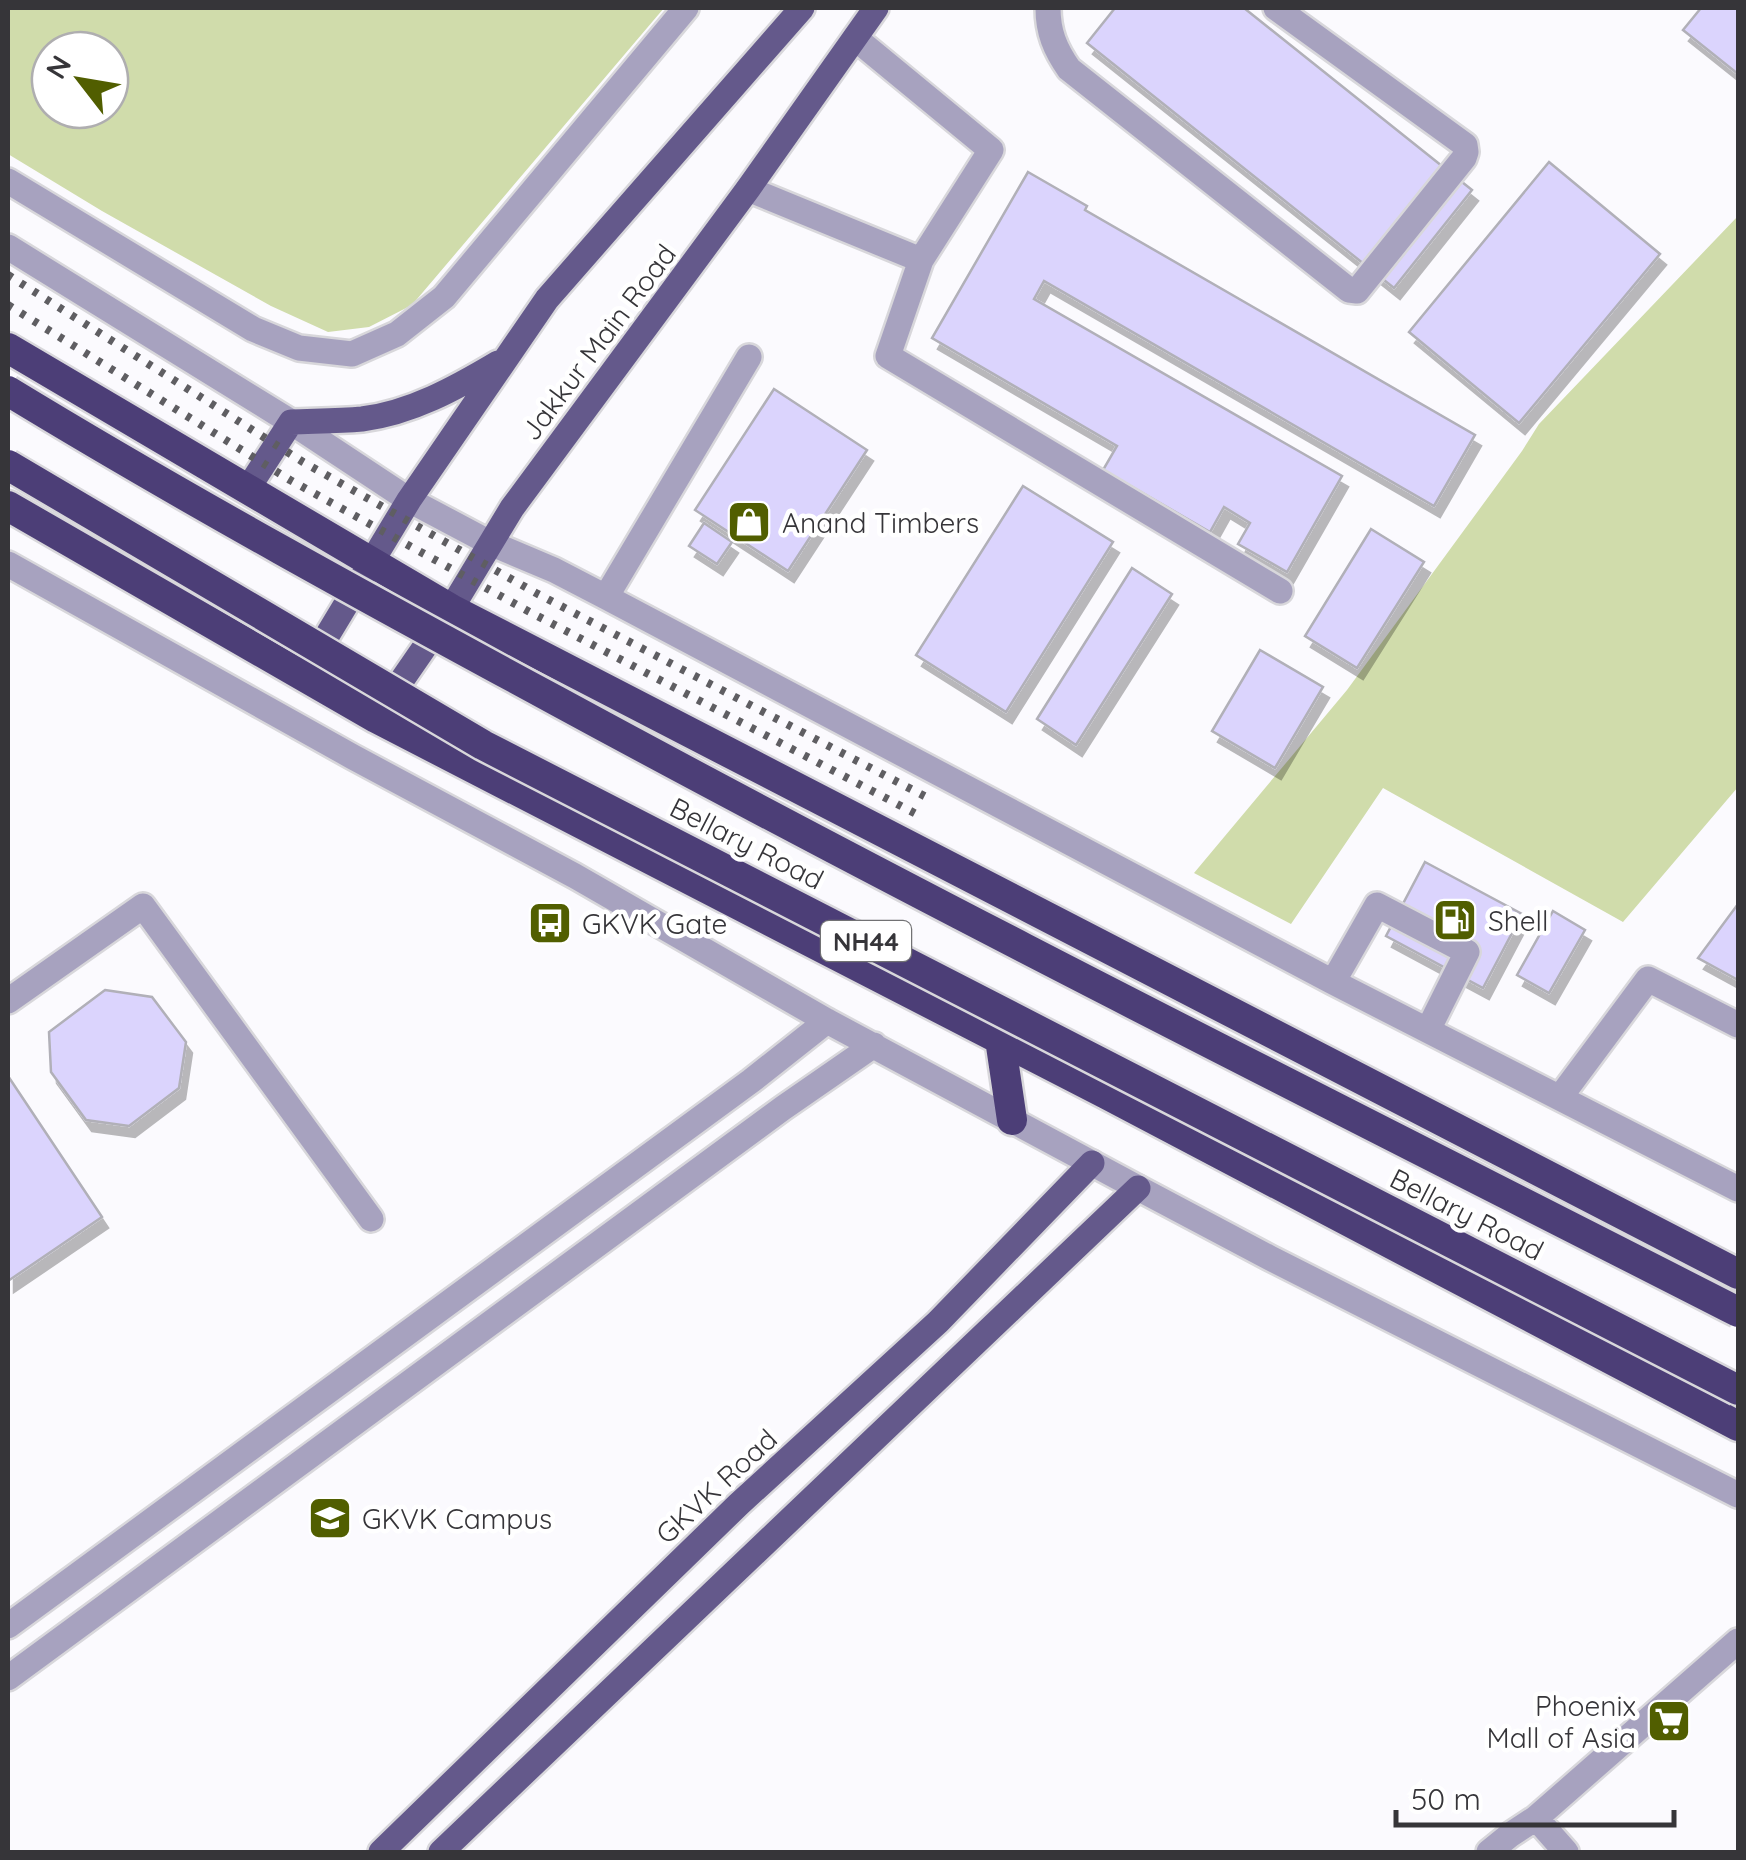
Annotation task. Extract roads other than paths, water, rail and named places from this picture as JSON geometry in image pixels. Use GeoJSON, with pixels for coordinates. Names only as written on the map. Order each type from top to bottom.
{"type":"FeatureCollection","features":[{"type":"Feature","properties":{"kind":"highway"},"geometry":{"type":"LineString","coordinates":[[8,348],[451,609],[1738,1274]]}},
{"type":"Feature","properties":{"kind":"highway","name":"Bellary Road"},"geometry":{"type":"LineString","coordinates":[[8,391],[144,474],[774,820],[1738,1312]]}},
{"type":"Feature","properties":{"kind":"highway","name":"Bellary Road"},"geometry":{"type":"LineString","coordinates":[[8,465],[483,745],[1738,1390]]}},
{"type":"Feature","properties":{"kind":"highway","name":"Bellary Road"},"geometry":{"type":"LineString","coordinates":[[8,506],[376,718],[1738,1426]]}},
{"type":"Feature","properties":{"kind":"highway"},"geometry":{"type":"LineString","coordinates":[[1000,1040],[1012,1120]]}},
{"type":"Feature","properties":{"kind":"main road"},"geometry":{"type":"LineString","coordinates":[[302,676],[410,500],[547,299],[802,8]]}},
{"type":"Feature","properties":{"kind":"main road","name":"Jakkur Main Road"},"geometry":{"type":"LineString","coordinates":[[376,718],[451,609],[512,508],[748,189],[876,8]]}},
{"type":"Feature","properties":{"kind":"main road"},"geometry":{"type":"LineString","coordinates":[[247,490],[291,422],[364,418],[399,410],[451,391],[506,358]]}},
{"type":"Feature","properties":{"kind":"main road","name":"GKVK Road"},"geometry":{"type":"LineString","coordinates":[[382,1852],[739,1504],[938,1322],[1092,1163]]}},
{"type":"Feature","properties":{"kind":"main road"},"geometry":{"type":"LineString","coordinates":[[441,1852],[1138,1188]]}},
{"type":"Feature","properties":{"kind":"street"},"geometry":{"type":"LineString","coordinates":[[8,180],[252,329],[299,348],[352,354],[396,334],[444,297],[686,8]]}},
{"type":"Feature","properties":{"kind":"street"},"geometry":{"type":"LineString","coordinates":[[1048,8],[1054,48],[1069,68],[1349,290],[1357,291],[1464,158],[1464,145],[1276,8]]}},
{"type":"Feature","properties":{"kind":"street"},"geometry":{"type":"LineString","coordinates":[[855,38],[991,150],[921,260],[888,356],[1280,592]]}},
{"type":"Feature","properties":{"kind":"street"},"geometry":{"type":"LineString","coordinates":[[748,189],[921,260]]}},
{"type":"Feature","properties":{"kind":"street"},"geometry":{"type":"LineString","coordinates":[[8,247],[410,500],[490,543],[554,570],[1334,982],[1738,1188]]}},
{"type":"Feature","properties":{"kind":"street"},"geometry":{"type":"LineString","coordinates":[[606,597],[749,357]]}},
{"type":"Feature","properties":{"kind":"street"},"geometry":{"type":"LineString","coordinates":[[8,564],[278,716],[575,876],[827,1020],[1138,1188],[1738,1495]]}},
{"type":"Feature","properties":{"kind":"street"},"geometry":{"type":"LineString","coordinates":[[1334,982],[1377,905],[1468,952],[1428,1030]]}},
{"type":"Feature","properties":{"kind":"street"},"geometry":{"type":"LineString","coordinates":[[8,1000],[143,906],[371,1219]]}},
{"type":"Feature","properties":{"kind":"street"},"geometry":{"type":"LineString","coordinates":[[1562,1096],[1648,979],[1738,1025]]}},
{"type":"Feature","properties":{"kind":"street"},"geometry":{"type":"LineString","coordinates":[[8,1626],[751,1081],[827,1020]]}},
{"type":"Feature","properties":{"kind":"street"},"geometry":{"type":"LineString","coordinates":[[8,1678],[874,1045]]}},
{"type":"Feature","properties":{"kind":"street"},"geometry":{"type":"LineString","coordinates":[[1489,1852],[1518,1844],[1536,1818],[1738,1641]]}},
{"type":"Feature","properties":{"kind":"street"},"geometry":{"type":"LineString","coordinates":[[1536,1818],[1566,1852]]}},
{"type":"Feature","properties":{"kind":"railway"},"geometry":{"type":"LineString","coordinates":[[8,275],[303,462],[536,593],[932,800]]}},
{"type":"Feature","properties":{"kind":"railway"},"geometry":{"type":"LineString","coordinates":[[8,305],[290,480],[526,610],[922,817]]}},
{"type":"Feature","properties":{"kind":"place","name":"Anand Timbers"},"geometry":{"type":"Point","coordinates":[749,522]}},
{"type":"Feature","properties":{"kind":"place","name":"Shell"},"geometry":{"type":"Point","coordinates":[1455,920]}},
{"type":"Feature","properties":{"kind":"place","name":"GKVK Gate"},"geometry":{"type":"Point","coordinates":[550,923]}},
{"type":"Feature","properties":{"kind":"place","name":"GKVK Campus"},"geometry":{"type":"Point","coordinates":[330,1518]}},
{"type":"Feature","properties":{"kind":"place","name":"Phoenix Mall of Asia"},"geometry":{"type":"Point","coordinates":[1669,1721]}}]}
